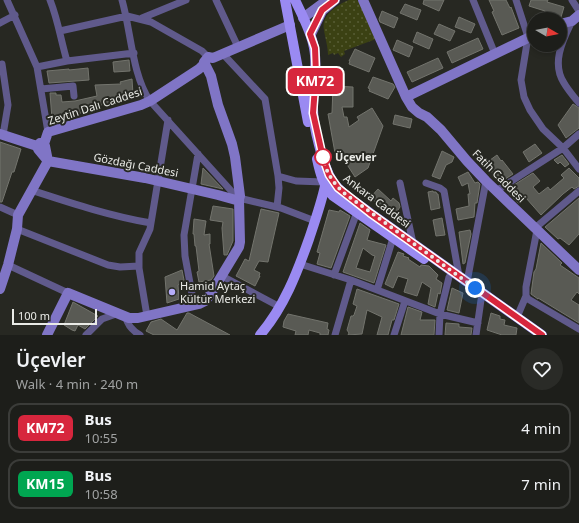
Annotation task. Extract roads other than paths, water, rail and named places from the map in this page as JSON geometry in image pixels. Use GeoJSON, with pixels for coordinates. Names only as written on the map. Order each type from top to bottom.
{"type":"FeatureCollection","features":[{"type":"Feature","properties":{"kind":"main road","name":"Ankara Caddesi"},"geometry":{"type":"LineString","coordinates":[[285,0],[297,58],[304,103],[321,177],[324,184],[333,196],[393,238],[454,276],[467,282],[542,335]]}},
{"type":"Feature","properties":{"kind":"main road","name":"Ankara Caddesi"},"geometry":{"type":"LineString","coordinates":[[295,0],[315,48],[316,74],[313,113],[323,158],[332,181],[344,193],[413,243],[481,300],[532,335]]}},
{"type":"Feature","properties":{"kind":"main road"},"geometry":{"type":"LineString","coordinates":[[290,25],[303,18]]}},
{"type":"Feature","properties":{"kind":"main road"},"geometry":{"type":"LineString","coordinates":[[297,58],[299,63],[306,68],[313,66],[315,60]]}},
{"type":"Feature","properties":{"kind":"main road"},"geometry":{"type":"LineString","coordinates":[[260,335],[280,306],[300,264],[315,221],[324,184]]}},
{"type":"Feature","properties":{"kind":"street"},"geometry":{"type":"LineString","coordinates":[[7,0],[37,67],[48,132]]}},
{"type":"Feature","properties":{"kind":"street"},"geometry":{"type":"LineString","coordinates":[[52,0],[67,61]]}},
{"type":"Feature","properties":{"kind":"street"},"geometry":{"type":"LineString","coordinates":[[122,0],[127,16],[137,71],[142,88],[150,101],[237,198],[277,207],[315,221]]}},
{"type":"Feature","properties":{"kind":"street"},"geometry":{"type":"LineString","coordinates":[[142,18],[186,0]]}},
{"type":"Feature","properties":{"kind":"street"},"geometry":{"type":"LineString","coordinates":[[216,0],[238,47]]}},
{"type":"Feature","properties":{"kind":"street"},"geometry":{"type":"LineString","coordinates":[[303,18],[328,0]]}},
{"type":"Feature","properties":{"kind":"street"},"geometry":{"type":"LineString","coordinates":[[310,34],[322,10],[335,0]]}},
{"type":"Feature","properties":{"kind":"street","name":"Fatih Caddesi"},"geometry":{"type":"LineString","coordinates":[[363,0],[406,97],[412,107],[427,117],[441,130],[486,181],[579,270]]}},
{"type":"Feature","properties":{"kind":"street"},"geometry":{"type":"LineString","coordinates":[[473,0],[495,54]]}},
{"type":"Feature","properties":{"kind":"street"},"geometry":{"type":"LineString","coordinates":[[516,0],[527,26]]}},
{"type":"Feature","properties":{"kind":"street"},"geometry":{"type":"LineString","coordinates":[[572,0],[579,11]]}},
{"type":"Feature","properties":{"kind":"street"},"geometry":{"type":"LineString","coordinates":[[0,23],[15,16]]}},
{"type":"Feature","properties":{"kind":"street"},"geometry":{"type":"LineString","coordinates":[[60,31],[127,16],[142,18],[202,51],[211,64],[265,99],[278,176],[279,188],[277,207]]}},
{"type":"Feature","properties":{"kind":"street"},"geometry":{"type":"LineString","coordinates":[[575,18],[562,42],[559,56],[559,69],[563,82],[579,103]]}},
{"type":"Feature","properties":{"kind":"street"},"geometry":{"type":"LineString","coordinates":[[211,64],[238,47],[290,25]]}},
{"type":"Feature","properties":{"kind":"street"},"geometry":{"type":"LineString","coordinates":[[406,97],[527,38]]}},
{"type":"Feature","properties":{"kind":"street"},"geometry":{"type":"LineString","coordinates":[[527,52],[521,80],[524,97],[530,110],[543,129],[563,148],[579,169]]}},
{"type":"Feature","properties":{"kind":"street"},"geometry":{"type":"LineString","coordinates":[[37,67],[67,61],[134,53]]}},
{"type":"Feature","properties":{"kind":"street"},"geometry":{"type":"LineString","coordinates":[[0,289],[17,229],[18,215],[48,162],[41,147],[1,134],[8,105],[2,64]]}},
{"type":"Feature","properties":{"kind":"street"},"geometry":{"type":"LineString","coordinates":[[8,265],[121,316],[132,318],[148,316],[194,305],[205,300],[222,276],[240,242],[237,198],[238,176],[232,144],[218,105],[211,64]]}},
{"type":"Feature","properties":{"kind":"street","name":"Zeytin Dalı Caddesi"},"geometry":{"type":"LineString","coordinates":[[41,147],[48,132],[150,101],[211,64]]}},
{"type":"Feature","properties":{"kind":"street"},"geometry":{"type":"LineString","coordinates":[[41,88],[72,86],[74,96]]}},
{"type":"Feature","properties":{"kind":"street"},"geometry":{"type":"LineString","coordinates":[[148,316],[139,266],[139,253],[148,234],[151,223],[168,120]]}},
{"type":"Feature","properties":{"kind":"street"},"geometry":{"type":"LineString","coordinates":[[496,191],[563,148],[579,134]]}},
{"type":"Feature","properties":{"kind":"street"},"geometry":{"type":"LineString","coordinates":[[194,305],[186,265],[184,245],[185,227],[198,154]]}},
{"type":"Feature","properties":{"kind":"street","name":"Gözdağı Caddesi"},"geometry":{"type":"LineString","coordinates":[[48,162],[157,181],[237,198]]}},
{"type":"Feature","properties":{"kind":"street"},"geometry":{"type":"LineString","coordinates":[[278,176],[296,181],[324,184]]}},
{"type":"Feature","properties":{"kind":"street"},"geometry":{"type":"LineString","coordinates":[[467,282],[486,181]]}},
{"type":"Feature","properties":{"kind":"street"},"geometry":{"type":"LineString","coordinates":[[400,183],[413,243]]}},
{"type":"Feature","properties":{"kind":"street"},"geometry":{"type":"LineString","coordinates":[[426,183],[444,191],[454,276],[440,314],[439,335]]}},
{"type":"Feature","properties":{"kind":"street"},"geometry":{"type":"LineString","coordinates":[[31,190],[77,206],[151,223]]}},
{"type":"Feature","properties":{"kind":"street"},"geometry":{"type":"LineString","coordinates":[[517,317],[526,296],[526,287],[536,229],[579,191]]}},
{"type":"Feature","properties":{"kind":"street"},"geometry":{"type":"LineString","coordinates":[[0,206],[18,215]]}},
{"type":"Feature","properties":{"kind":"street"},"geometry":{"type":"LineString","coordinates":[[334,275],[357,212]]}},
{"type":"Feature","properties":{"kind":"street"},"geometry":{"type":"LineString","coordinates":[[17,229],[108,265],[120,267],[139,266]]}},
{"type":"Feature","properties":{"kind":"street"},"geometry":{"type":"LineString","coordinates":[[377,290],[393,238]]}},
{"type":"Feature","properties":{"kind":"street"},"geometry":{"type":"LineString","coordinates":[[300,264],[351,280],[440,314],[478,323]]}},
{"type":"Feature","properties":{"kind":"street"},"geometry":{"type":"LineString","coordinates":[[222,276],[280,306]]}},
{"type":"Feature","properties":{"kind":"street"},"geometry":{"type":"LineString","coordinates":[[335,335],[351,280]]}},
{"type":"Feature","properties":{"kind":"street"},"geometry":{"type":"LineString","coordinates":[[47,335],[68,293]]}},
{"type":"Feature","properties":{"kind":"street"},"geometry":{"type":"LineString","coordinates":[[526,296],[528,299],[579,329]]}},
{"type":"Feature","properties":{"kind":"street"},"geometry":{"type":"LineString","coordinates":[[476,335],[481,300]]}},
{"type":"Feature","properties":{"kind":"street"},"geometry":{"type":"LineString","coordinates":[[394,335],[405,301]]}},
{"type":"Feature","properties":{"kind":"street"},"geometry":{"type":"LineString","coordinates":[[86,335],[102,319],[121,316]]}},
{"type":"Feature","properties":{"kind":"street"},"geometry":{"type":"LineString","coordinates":[[121,316],[129,326],[140,335]]}},
{"type":"Feature","properties":{"kind":"place","name":"Üçevler"},"geometry":{"type":"Point","coordinates":[323,157]}},
{"type":"Feature","properties":{"kind":"place","name":"Hamid Aytaç Kültür Merkezi"},"geometry":{"type":"Point","coordinates":[172,292]}}]}
